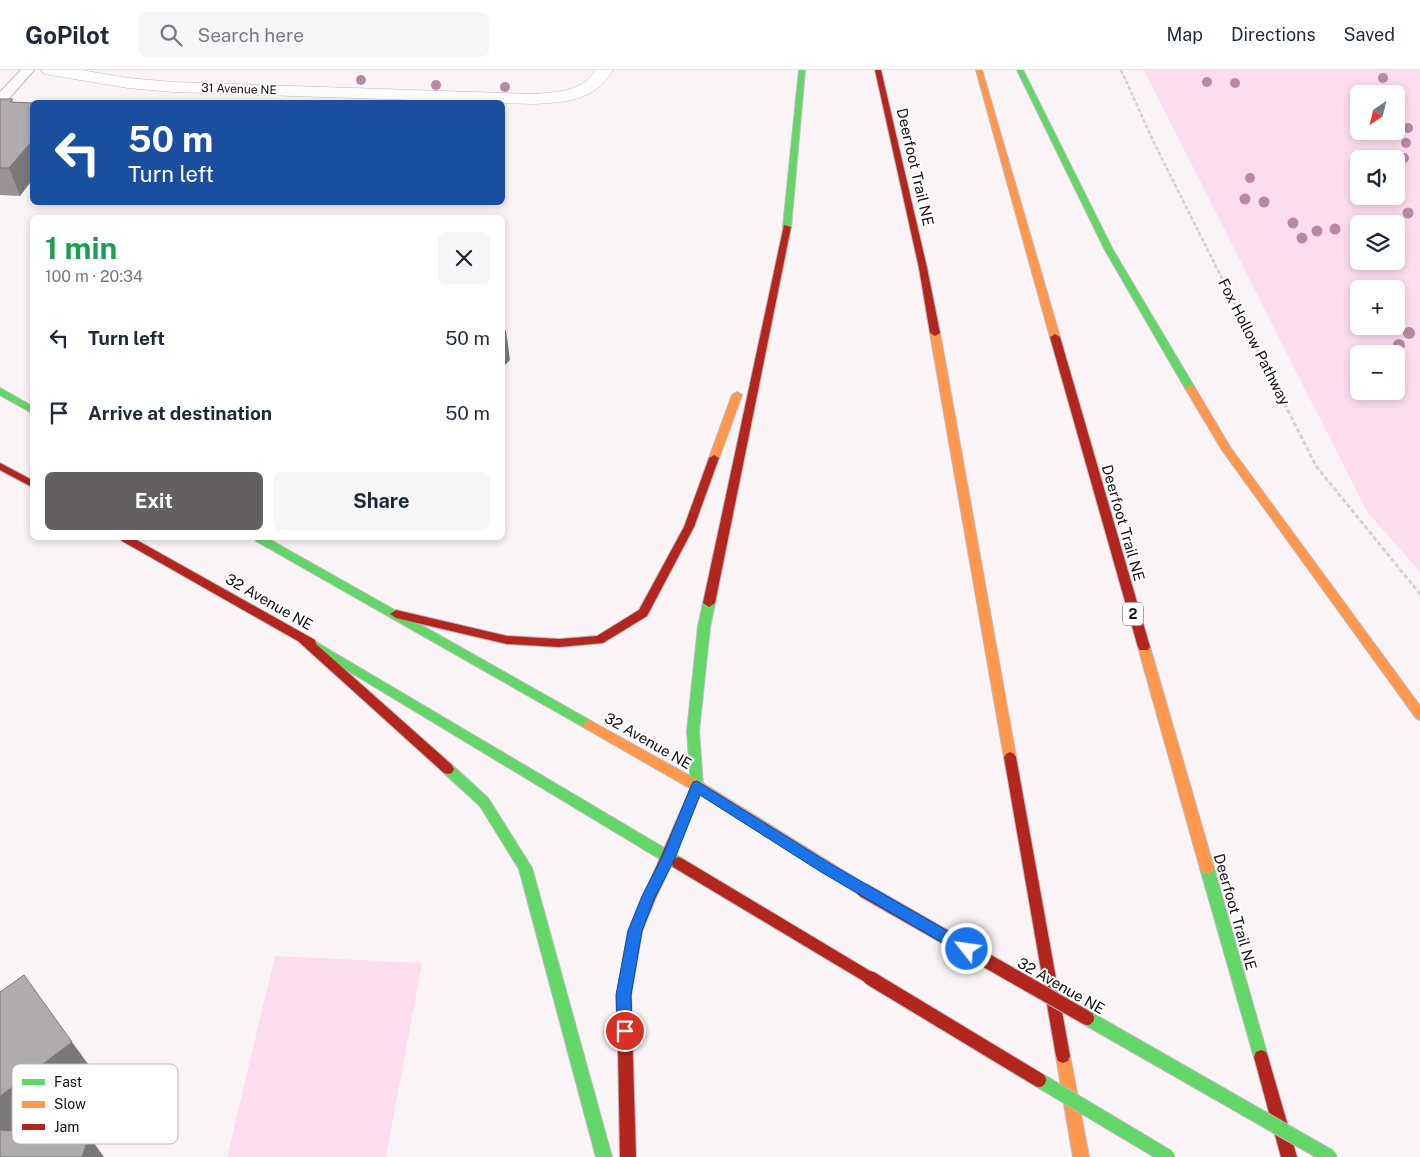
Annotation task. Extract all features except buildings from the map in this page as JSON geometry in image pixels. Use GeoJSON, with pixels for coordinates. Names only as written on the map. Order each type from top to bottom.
{"type":"FeatureCollection","features":[{"type":"Feature","properties":{"kind":"main road"},"geometry":{"type":"LineString","coordinates":[[628,1157],[624,995],[635,931],[649,896],[668,858],[697,786],[693,732],[704,628],[769,310],[786,240],[802,70]]}},
{"type":"Feature","properties":{"kind":"main road","name":"Deerfoot Trail NE"},"geometry":{"type":"LineString","coordinates":[[878,70],[923,268],[1082,1157]]}},
{"type":"Feature","properties":{"kind":"main road","name":"Deerfoot Trail NE"},"geometry":{"type":"LineString","coordinates":[[979,70],[1289,1157]]}},
{"type":"Feature","properties":{"kind":"main road"},"geometry":{"type":"LineString","coordinates":[[1020,70],[1109,250],[1226,448],[1420,715]]}},
{"type":"Feature","properties":{"kind":"main road"},"geometry":{"type":"LineString","coordinates":[[396,614],[507,640],[560,643],[599,640],[643,612],[689,527],[769,310]]}},
{"type":"Feature","properties":{"kind":"main road"},"geometry":{"type":"LineString","coordinates":[[0,391],[30,409]]}},
{"type":"Feature","properties":{"kind":"main road"},"geometry":{"type":"LineString","coordinates":[[0,466],[30,483]]}},
{"type":"Feature","properties":{"kind":"main road","name":"32 Avenue NE"},"geometry":{"type":"LineString","coordinates":[[130,540],[301,637],[1168,1157]]}},
{"type":"Feature","properties":{"kind":"main road","name":"32 Avenue NE"},"geometry":{"type":"LineString","coordinates":[[264,540],[697,786],[863,890],[1330,1157]]}},
{"type":"Feature","properties":{"kind":"main road"},"geometry":{"type":"LineString","coordinates":[[301,637],[484,802],[525,868],[604,1157]]}},
{"type":"Feature","properties":{"kind":"street","name":"31 Avenue NE"},"geometry":{"type":"LineString","coordinates":[[50,70],[128,83],[173,87],[384,98],[534,99],[561,97],[579,92],[592,86],[601,78],[604,70]]}},
{"type":"Feature","properties":{"kind":"lane"},"geometry":{"type":"LineString","coordinates":[[0,100],[28,70]]}},
{"type":"Feature","properties":{"kind":"path","name":"Fox Hollow Pathway"},"geometry":{"type":"LineString","coordinates":[[1121,70],[1156,147],[1316,466],[1420,594]]}},
{"type":"Feature","properties":{"kind":"shaded area"},"geometry":{"type":"Polygon","coordinates":[[[1144,70],[1420,70],[1420,572],[1366,510],[1144,70]]]}},
{"type":"Feature","properties":{"kind":"shaded area"},"geometry":{"type":"Polygon","coordinates":[[[275,956],[422,963],[386,1157],[227,1157],[275,956]]]}},
{"type":"Feature","properties":{"kind":"traffic: fast"},"geometry":{"type":"LineString","coordinates":[[787,227],[802,70]]}},
{"type":"Feature","properties":{"kind":"traffic: fast"},"geometry":{"type":"LineString","coordinates":[[1020,70],[1109,250],[1190,388]]}},
{"type":"Feature","properties":{"kind":"traffic: fast"},"geometry":{"type":"LineString","coordinates":[[0,391],[30,409]]}},
{"type":"Feature","properties":{"kind":"traffic: fast"},"geometry":{"type":"LineString","coordinates":[[264,540],[589,725]]}},
{"type":"Feature","properties":{"kind":"traffic: fast"},"geometry":{"type":"LineString","coordinates":[[695,792],[697,786],[693,731],[704,627],[709,603]]}},
{"type":"Feature","properties":{"kind":"traffic: fast"},"geometry":{"type":"LineString","coordinates":[[311,643],[678,863]]}},
{"type":"Feature","properties":{"kind":"traffic: fast"},"geometry":{"type":"LineString","coordinates":[[448,769],[484,802],[525,868],[604,1157]]}},
{"type":"Feature","properties":{"kind":"traffic: fast"},"geometry":{"type":"LineString","coordinates":[[1207,868],[1261,1057]]}},
{"type":"Feature","properties":{"kind":"traffic: fast"},"geometry":{"type":"LineString","coordinates":[[1087,1018],[1330,1157]]}},
{"type":"Feature","properties":{"kind":"traffic: fast"},"geometry":{"type":"LineString","coordinates":[[1039,1080],[1168,1157]]}},
{"type":"Feature","properties":{"kind":"traffic: slow"},"geometry":{"type":"LineString","coordinates":[[979,70],[1055,337]]}},
{"type":"Feature","properties":{"kind":"traffic: slow"},"geometry":{"type":"LineString","coordinates":[[935,333],[1010,757]]}},
{"type":"Feature","properties":{"kind":"traffic: slow"},"geometry":{"type":"LineString","coordinates":[[1190,388],[1226,448],[1420,715]]}},
{"type":"Feature","properties":{"kind":"traffic: slow"},"geometry":{"type":"LineString","coordinates":[[714,458],[737,395]]}},
{"type":"Feature","properties":{"kind":"traffic: slow"},"geometry":{"type":"LineString","coordinates":[[1144,647],[1207,868]]}},
{"type":"Feature","properties":{"kind":"traffic: slow"},"geometry":{"type":"LineString","coordinates":[[589,725],[697,786],[863,890]]}},
{"type":"Feature","properties":{"kind":"traffic: slow"},"geometry":{"type":"LineString","coordinates":[[1063,1056],[1081,1157]]}},
{"type":"Feature","properties":{"kind":"traffic: jam"},"geometry":{"type":"LineString","coordinates":[[878,70],[923,268],[935,333]]}},
{"type":"Feature","properties":{"kind":"traffic: jam"},"geometry":{"type":"LineString","coordinates":[[709,603],[787,227]]}},
{"type":"Feature","properties":{"kind":"traffic: jam"},"geometry":{"type":"LineString","coordinates":[[1055,337],[1144,647]]}},
{"type":"Feature","properties":{"kind":"traffic: jam"},"geometry":{"type":"LineString","coordinates":[[396,614],[507,640],[559,643],[599,640],[643,613],[689,527],[714,458]]}},
{"type":"Feature","properties":{"kind":"traffic: jam"},"geometry":{"type":"LineString","coordinates":[[0,466],[30,483]]}},
{"type":"Feature","properties":{"kind":"traffic: jam"},"geometry":{"type":"LineString","coordinates":[[130,540],[311,643]]}},
{"type":"Feature","properties":{"kind":"traffic: jam"},"geometry":{"type":"LineString","coordinates":[[301,637],[448,769]]}},
{"type":"Feature","properties":{"kind":"traffic: jam"},"geometry":{"type":"LineString","coordinates":[[1010,757],[1063,1056]]}},
{"type":"Feature","properties":{"kind":"traffic: jam"},"geometry":{"type":"LineString","coordinates":[[628,1157],[624,995],[635,931],[695,792]]}},
{"type":"Feature","properties":{"kind":"traffic: jam"},"geometry":{"type":"LineString","coordinates":[[678,863],[870,978]]}},
{"type":"Feature","properties":{"kind":"traffic: jam"},"geometry":{"type":"LineString","coordinates":[[863,890],[1087,1018]]}},
{"type":"Feature","properties":{"kind":"traffic: jam"},"geometry":{"type":"LineString","coordinates":[[870,978],[1039,1080]]}},
{"type":"Feature","properties":{"kind":"traffic: jam"},"geometry":{"type":"LineString","coordinates":[[1261,1057],[1289,1157]]}},
{"type":"Feature","properties":{"kind":"route"},"geometry":{"type":"LineString","coordinates":[[625,1031],[624,995],[635,931],[649,896],[668,858],[697,786],[826,868],[967,949]]}}]}
